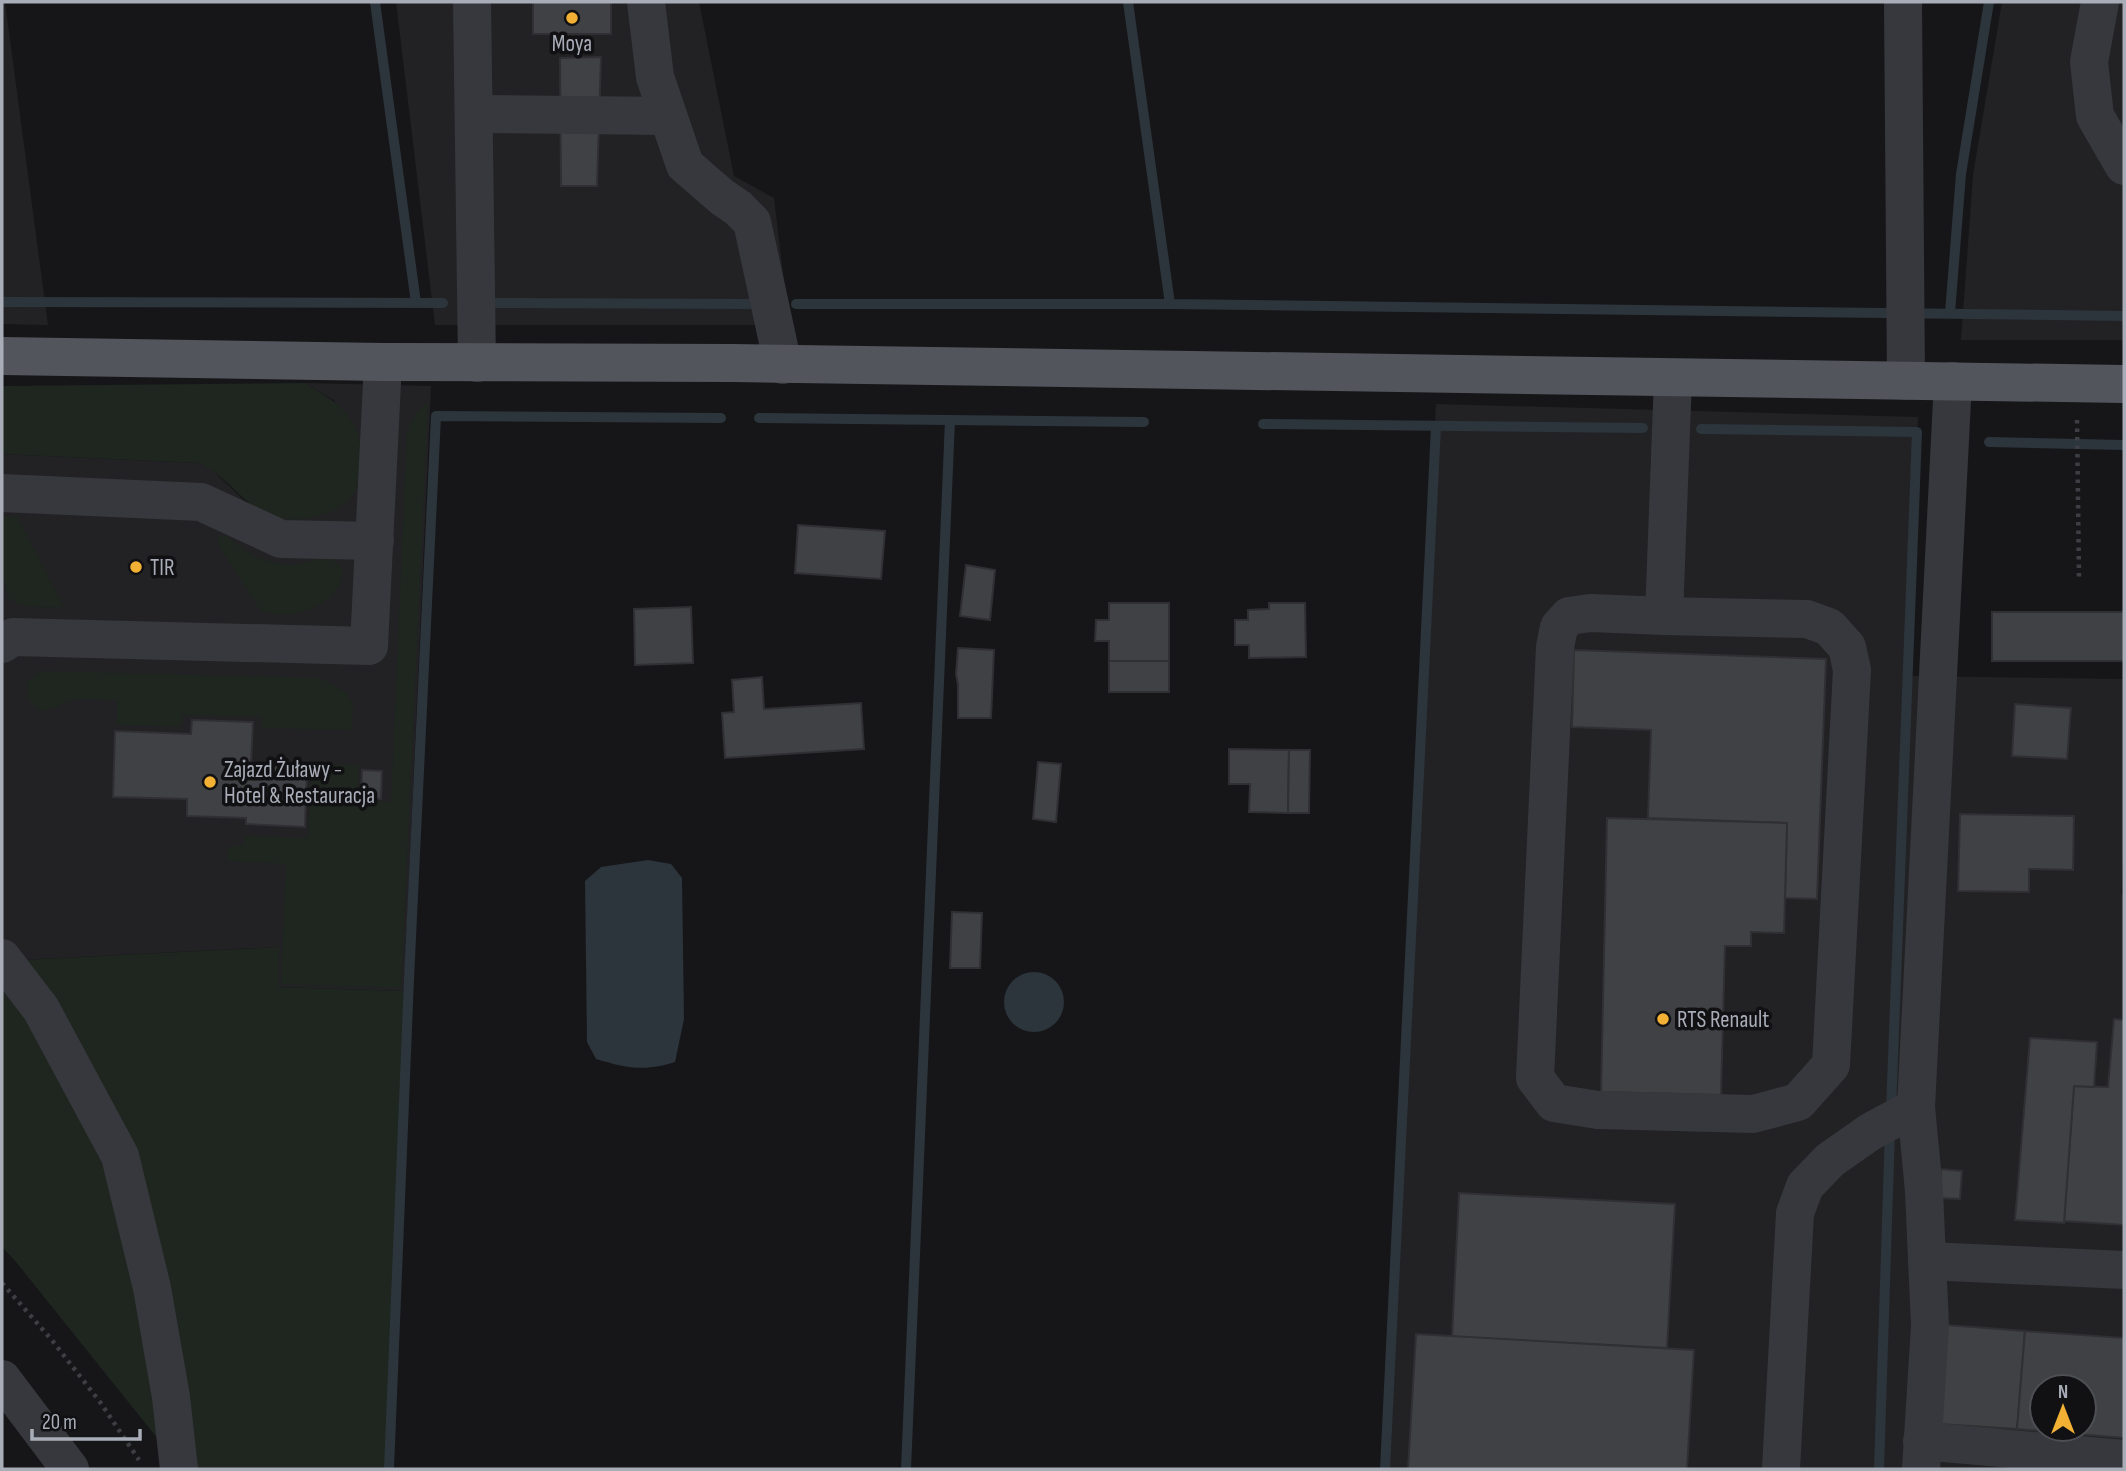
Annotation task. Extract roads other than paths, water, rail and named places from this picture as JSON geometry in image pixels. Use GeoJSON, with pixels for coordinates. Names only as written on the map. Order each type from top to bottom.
{"type":"FeatureCollection","features":[{"type":"Feature","properties":{"kind":"main road"},"geometry":{"type":"LineString","coordinates":[[2,356],[477,363],[733,363],[2124,384]]}},
{"type":"Feature","properties":{"kind":"street"},"geometry":{"type":"LineString","coordinates":[[472,2],[477,363]]}},
{"type":"Feature","properties":{"kind":"street"},"geometry":{"type":"LineString","coordinates":[[646,2],[654,77],[685,165],[752,222],[783,365]]}},
{"type":"Feature","properties":{"kind":"street"},"geometry":{"type":"LineString","coordinates":[[1903,2],[1906,381]]}},
{"type":"Feature","properties":{"kind":"street"},"geometry":{"type":"LineString","coordinates":[[2100,2],[2089,62],[2095,116],[2124,166]]}},
{"type":"Feature","properties":{"kind":"street"},"geometry":{"type":"LineString","coordinates":[[474,114],[668,116]]}},
{"type":"Feature","properties":{"kind":"street"},"geometry":{"type":"LineString","coordinates":[[2,645],[13,637],[369,646],[383,362]]}},
{"type":"Feature","properties":{"kind":"street"},"geometry":{"type":"LineString","coordinates":[[1664,616],[1673,378]]}},
{"type":"Feature","properties":{"kind":"street"},"geometry":{"type":"LineString","coordinates":[[1953,381],[1916,1107],[1924,1191],[1930,1326],[1921,1455],[2124,1459]]}},
{"type":"Feature","properties":{"kind":"street"},"geometry":{"type":"LineString","coordinates":[[2,493],[201,502],[281,539],[375,541]]}},
{"type":"Feature","properties":{"kind":"street"},"geometry":{"type":"LineString","coordinates":[[1590,613],[1664,616],[1807,619],[1829,627],[1847,647],[1852,670],[1831,1065],[1798,1102],[1753,1114],[1598,1111],[1554,1103],[1535,1078],[1555,647],[1559,627],[1569,616],[1590,613]]}},
{"type":"Feature","properties":{"kind":"street"},"geometry":{"type":"LineString","coordinates":[[2,958],[41,1009],[120,1156],[152,1288],[171,1397],[179,1469]]}},
{"type":"Feature","properties":{"kind":"street"},"geometry":{"type":"LineString","coordinates":[[1781,1469],[1795,1213],[1805,1186],[1830,1160],[1870,1132],[1916,1107]]}},
{"type":"Feature","properties":{"kind":"street"},"geometry":{"type":"LineString","coordinates":[[1927,1261],[2124,1270]]}},
{"type":"Feature","properties":{"kind":"street"},"geometry":{"type":"LineString","coordinates":[[2,1379],[70,1469]]}},
{"type":"Feature","properties":{"kind":"waterway"},"geometry":{"type":"LineString","coordinates":[[375,2],[416,303]]}},
{"type":"Feature","properties":{"kind":"waterway"},"geometry":{"type":"LineString","coordinates":[[1128,2],[1170,304],[2124,316]]}},
{"type":"Feature","properties":{"kind":"waterway"},"geometry":{"type":"LineString","coordinates":[[1950,313],[1961,174],[1989,2]]}},
{"type":"Feature","properties":{"kind":"waterway"},"geometry":{"type":"LineString","coordinates":[[2,302],[443,303]]}},
{"type":"Feature","properties":{"kind":"waterway"},"geometry":{"type":"LineString","coordinates":[[493,303],[750,304]]}},
{"type":"Feature","properties":{"kind":"waterway"},"geometry":{"type":"LineString","coordinates":[[796,304],[1170,304]]}},
{"type":"Feature","properties":{"kind":"waterway"},"geometry":{"type":"LineString","coordinates":[[389,1469],[436,416],[721,418]]}},
{"type":"Feature","properties":{"kind":"waterway"},"geometry":{"type":"LineString","coordinates":[[759,418],[1144,422]]}},
{"type":"Feature","properties":{"kind":"waterway"},"geometry":{"type":"LineString","coordinates":[[906,1469],[950,420]]}},
{"type":"Feature","properties":{"kind":"waterway"},"geometry":{"type":"LineString","coordinates":[[1263,424],[1643,428]]}},
{"type":"Feature","properties":{"kind":"waterway"},"geometry":{"type":"LineString","coordinates":[[1385,1469],[1436,426]]}},
{"type":"Feature","properties":{"kind":"waterway"},"geometry":{"type":"LineString","coordinates":[[1701,429],[1917,432],[1891,1110]]}},
{"type":"Feature","properties":{"kind":"waterway"},"geometry":{"type":"LineString","coordinates":[[1989,442],[2124,445]]}},
{"type":"Feature","properties":{"kind":"waterway"},"geometry":{"type":"LineString","coordinates":[[1879,1469],[1890,1129]]}},
{"type":"Feature","properties":{"kind":"place","name":"Moya"},"geometry":{"type":"Point","coordinates":[572,18]}},
{"type":"Feature","properties":{"kind":"place","name":"TIR"},"geometry":{"type":"Point","coordinates":[136,567]}},
{"type":"Feature","properties":{"kind":"place","name":"Zajazd Żuławy - Hotel & Restauracja"},"geometry":{"type":"Point","coordinates":[210,782]}},
{"type":"Feature","properties":{"kind":"place","name":"RTS Renault"},"geometry":{"type":"Point","coordinates":[1663,1019]}}]}
